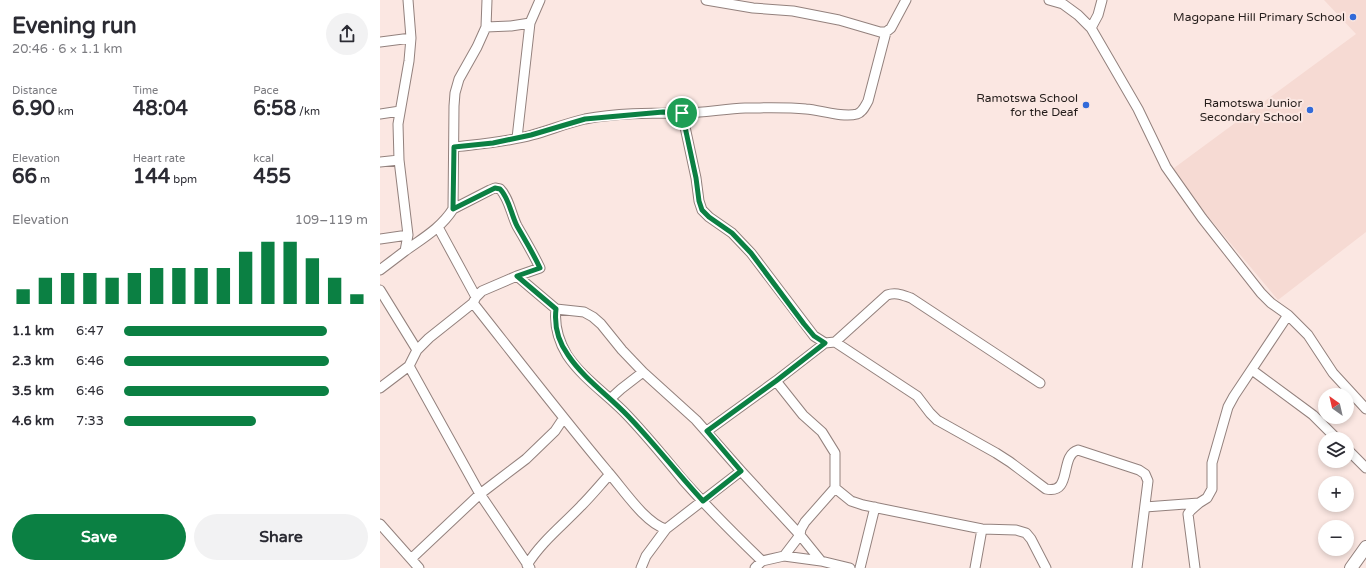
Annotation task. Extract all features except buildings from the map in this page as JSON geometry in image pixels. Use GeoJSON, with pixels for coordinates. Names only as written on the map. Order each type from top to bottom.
{"type":"FeatureCollection","features":[{"type":"Feature","properties":{"kind":"street"},"geometry":{"type":"LineString","coordinates":[[405,251],[408,235],[399,160],[398,124],[409,61],[411,38],[408,0]]}},
{"type":"Feature","properties":{"kind":"street"},"geometry":{"type":"LineString","coordinates":[[453,209],[455,93],[460,79],[486,26],[487,0]]}},
{"type":"Feature","properties":{"kind":"street"},"geometry":{"type":"LineString","coordinates":[[517,138],[530,23],[540,0]]}},
{"type":"Feature","properties":{"kind":"street"},"geometry":{"type":"LineString","coordinates":[[706,0],[753,8],[793,11],[839,20],[880,32],[886,32]]}},
{"type":"Feature","properties":{"kind":"street"},"geometry":{"type":"LineString","coordinates":[[454,147],[493,143],[517,138],[585,119],[663,112],[682,113],[775,107],[806,109],[844,115],[856,114],[861,112],[868,100],[886,32],[891,28],[906,0]]}},
{"type":"Feature","properties":{"kind":"street"},"geometry":{"type":"LineString","coordinates":[[1049,0],[1063,4],[1078,15],[1090,28],[1138,109],[1166,167],[1202,218],[1261,293],[1271,303],[1288,315],[1308,335],[1333,373],[1366,409]]}},
{"type":"Feature","properties":{"kind":"street"},"geometry":{"type":"LineString","coordinates":[[1090,28],[1098,15],[1102,0]]}},
{"type":"Feature","properties":{"kind":"street"},"geometry":{"type":"LineString","coordinates":[[486,26],[511,26],[530,23]]}},
{"type":"Feature","properties":{"kind":"street"},"geometry":{"type":"LineString","coordinates":[[380,42],[411,38]]}},
{"type":"Feature","properties":{"kind":"street"},"geometry":{"type":"LineString","coordinates":[[380,114],[400,111]]}},
{"type":"Feature","properties":{"kind":"street"},"geometry":{"type":"LineString","coordinates":[[682,113],[702,210],[709,217],[732,233],[751,253],[804,324],[814,336],[825,343]]}},
{"type":"Feature","properties":{"kind":"street"},"geometry":{"type":"LineString","coordinates":[[380,162],[399,160]]}},
{"type":"Feature","properties":{"kind":"street"},"geometry":{"type":"LineString","coordinates":[[380,270],[438,228],[453,209],[495,188],[500,189],[505,193],[517,226],[527,241],[540,268],[482,291],[475,300],[429,338],[417,350],[409,366],[380,388]]}},
{"type":"Feature","properties":{"kind":"street"},"geometry":{"type":"LineString","coordinates":[[438,228],[475,300],[564,419],[635,505],[658,527],[666,529]]}},
{"type":"Feature","properties":{"kind":"street"},"geometry":{"type":"LineString","coordinates":[[380,239],[408,235]]}},
{"type":"Feature","properties":{"kind":"street"},"geometry":{"type":"LineString","coordinates":[[517,276],[556,309],[584,312],[602,324],[622,350],[643,372],[707,431],[741,471],[800,534],[821,561]]}},
{"type":"Feature","properties":{"kind":"street"},"geometry":{"type":"LineString","coordinates":[[380,290],[417,350]]}},
{"type":"Feature","properties":{"kind":"street"},"geometry":{"type":"LineString","coordinates":[[707,431],[825,343],[835,342],[887,295],[893,293],[902,294],[911,298],[1040,383]]}},
{"type":"Feature","properties":{"kind":"street"},"geometry":{"type":"LineString","coordinates":[[556,309],[555,321],[557,334],[567,355],[584,376],[628,415],[703,501],[762,561]]}},
{"type":"Feature","properties":{"kind":"street"},"geometry":{"type":"LineString","coordinates":[[1195,568],[1188,514],[1199,503],[1207,498],[1212,489],[1212,463],[1228,407],[1288,315]]}},
{"type":"Feature","properties":{"kind":"street"},"geometry":{"type":"LineString","coordinates":[[835,342],[917,396],[937,420],[996,453],[1046,489],[1055,489],[1062,484],[1070,454],[1078,450],[1140,470],[1145,474],[1148,481],[1137,568]]}},
{"type":"Feature","properties":{"kind":"street"},"geometry":{"type":"LineString","coordinates":[[409,366],[480,494],[528,566]]}},
{"type":"Feature","properties":{"kind":"street"},"geometry":{"type":"LineString","coordinates":[[1252,370],[1313,415],[1330,432]]}},
{"type":"Feature","properties":{"kind":"street"},"geometry":{"type":"LineString","coordinates":[[610,399],[643,372]]}},
{"type":"Feature","properties":{"kind":"street"},"geometry":{"type":"LineString","coordinates":[[776,381],[803,415],[822,432],[835,453],[835,488],[801,528],[800,534],[784,556]]}},
{"type":"Feature","properties":{"kind":"street"},"geometry":{"type":"LineString","coordinates":[[412,558],[480,494],[526,459],[555,431],[564,419]]}},
{"type":"Feature","properties":{"kind":"street"},"geometry":{"type":"LineString","coordinates":[[1354,456],[1366,468]]}},
{"type":"Feature","properties":{"kind":"street"},"geometry":{"type":"LineString","coordinates":[[641,568],[646,556],[666,529],[741,471]]}},
{"type":"Feature","properties":{"kind":"street"},"geometry":{"type":"LineString","coordinates":[[528,566],[532,556],[610,474]]}},
{"type":"Feature","properties":{"kind":"street"},"geometry":{"type":"LineString","coordinates":[[835,488],[851,501],[875,507],[982,530],[1016,530],[1026,533],[1046,568]]}},
{"type":"Feature","properties":{"kind":"street"},"geometry":{"type":"LineString","coordinates":[[1145,507],[1199,503]]}},
{"type":"Feature","properties":{"kind":"street"},"geometry":{"type":"LineString","coordinates":[[860,568],[875,507]]}},
{"type":"Feature","properties":{"kind":"street"},"geometry":{"type":"LineString","coordinates":[[380,525],[412,558],[419,568]]}},
{"type":"Feature","properties":{"kind":"street"},"geometry":{"type":"LineString","coordinates":[[975,568],[982,530]]}},
{"type":"Feature","properties":{"kind":"street"},"geometry":{"type":"LineString","coordinates":[[1351,568],[1366,547]]}},
{"type":"Feature","properties":{"kind":"street"},"geometry":{"type":"LineString","coordinates":[[755,568],[762,561],[784,556],[821,561],[850,568]]}},
{"type":"Feature","properties":{"kind":"shaded area","name":"Ramotswa Junior Secondary School"},"geometry":{"type":"Polygon","coordinates":[[[1324,0],[1366,0],[1366,232],[1278,300],[1170,171],[1356,34],[1324,0]]]}},
{"type":"Feature","properties":{"kind":"place","name":"Magopane Hill Primary School"},"geometry":{"type":"Point","coordinates":[1353,17]}},
{"type":"Feature","properties":{"kind":"place","name":"Ramotswa School for the Deaf"},"geometry":{"type":"Point","coordinates":[1086,105]}},
{"type":"Feature","properties":{"kind":"place","name":"Ramotswa Junior Secondary School"},"geometry":{"type":"Point","coordinates":[1310,110]}},
{"type":"Feature","properties":{"kind":"route"},"geometry":{"type":"LineString","coordinates":[[663,112],[682,113],[702,210],[709,217],[732,233],[751,253],[804,324],[814,336],[825,343],[707,431],[741,471],[703,501],[628,415],[584,376],[567,355],[557,334],[555,321],[556,309],[517,276],[540,268],[527,241],[517,226],[505,193],[500,189],[495,188],[453,209],[454,147],[493,143],[531,135],[585,119],[663,112]]}}]}
